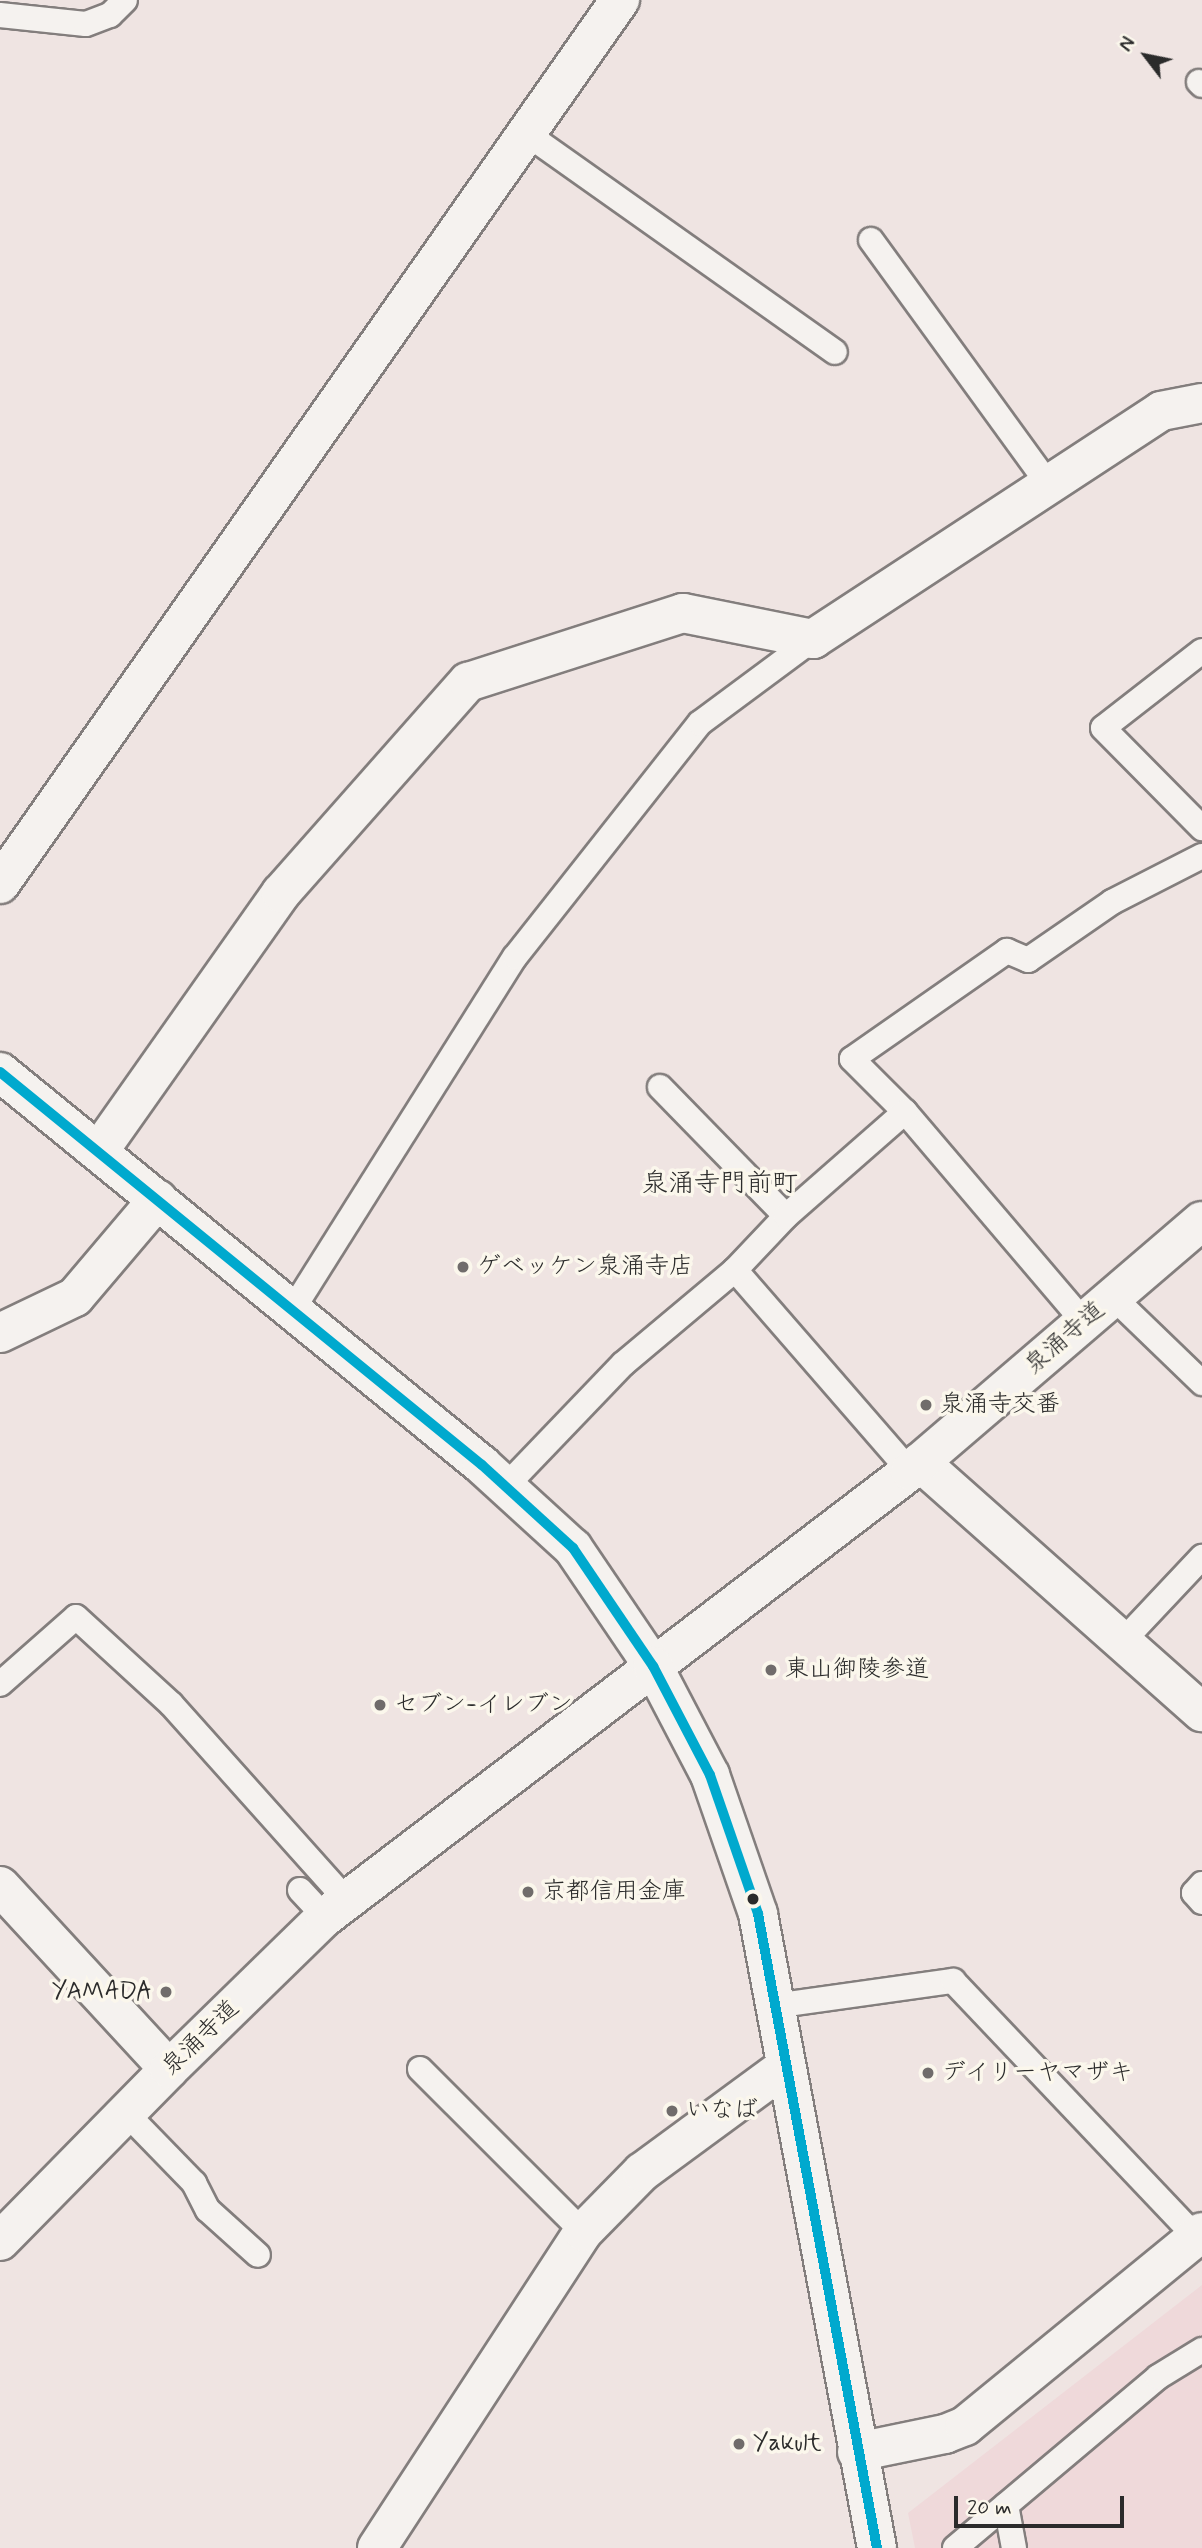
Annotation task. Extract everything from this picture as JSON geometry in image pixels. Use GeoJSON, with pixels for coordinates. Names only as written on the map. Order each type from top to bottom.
{"type":"FeatureCollection","features":[{"type":"Feature","properties":{"kind":"street"},"geometry":{"type":"LineString","coordinates":[[0,884],[620,0]]}},
{"type":"Feature","properties":{"kind":"street"},"geometry":{"type":"LineString","coordinates":[[99,1151],[281,893],[468,682],[683,613],[813,639],[1161,411],[1202,403]]}},
{"type":"Feature","properties":{"kind":"street"},"geometry":{"type":"LineString","coordinates":[[0,1072],[293,1309],[505,1487],[573,1548],[653,1666],[710,1775],[758,1914],[877,2548]]}},
{"type":"Feature","properties":{"kind":"street"},"geometry":{"type":"LineString","coordinates":[[0,1333],[75,1297],[158,1199]]}},
{"type":"Feature","properties":{"kind":"street","name":"泉涌寺道"},"geometry":{"type":"LineString","coordinates":[[0,2241],[169,2069],[336,1909],[915,1467],[1202,1221]]}},
{"type":"Feature","properties":{"kind":"street"},"geometry":{"type":"LineString","coordinates":[[915,1467],[1202,1712]]}},
{"type":"Feature","properties":{"kind":"street"},"geometry":{"type":"LineString","coordinates":[[0,1886],[169,2069]]}},
{"type":"Feature","properties":{"kind":"street"},"geometry":{"type":"LineString","coordinates":[[377,2548],[583,2232],[642,2172],[785,2067]]}},
{"type":"Feature","properties":{"kind":"street"},"geometry":{"type":"LineString","coordinates":[[857,2452],[945,2434],[965,2426],[1199,2234]]}},
{"type":"Feature","properties":{"kind":"lane"},"geometry":{"type":"LineString","coordinates":[[0,15],[86,24],[110,15],[125,0]]}},
{"type":"Feature","properties":{"kind":"lane"},"geometry":{"type":"LineString","coordinates":[[527,134],[835,352]]}},
{"type":"Feature","properties":{"kind":"lane"},"geometry":{"type":"LineString","coordinates":[[871,240],[1048,484]]}},
{"type":"Feature","properties":{"kind":"lane"},"geometry":{"type":"LineString","coordinates":[[293,1309],[515,957],[700,723],[813,639]]}},
{"type":"Feature","properties":{"kind":"lane"},"geometry":{"type":"LineString","coordinates":[[1202,652],[1103,728],[1202,828]]}},
{"type":"Feature","properties":{"kind":"lane"},"geometry":{"type":"LineString","coordinates":[[1084,1322],[905,1112],[852,1059],[1007,951],[1028,960],[1112,902],[1202,856]]}},
{"type":"Feature","properties":{"kind":"lane"},"geometry":{"type":"LineString","coordinates":[[660,1087],[786,1216]]}},
{"type":"Feature","properties":{"kind":"lane"},"geometry":{"type":"LineString","coordinates":[[505,1487],[624,1364],[735,1270],[786,1216],[905,1112]]}},
{"type":"Feature","properties":{"kind":"lane"},"geometry":{"type":"LineString","coordinates":[[735,1270],[915,1467]]}},
{"type":"Feature","properties":{"kind":"lane"},"geometry":{"type":"LineString","coordinates":[[1113,1297],[1202,1383]]}},
{"type":"Feature","properties":{"kind":"lane"},"geometry":{"type":"LineString","coordinates":[[1122,1642],[1202,1557]]}},
{"type":"Feature","properties":{"kind":"lane"},"geometry":{"type":"LineString","coordinates":[[0,1684],[76,1617],[171,1704],[336,1909]]}},
{"type":"Feature","properties":{"kind":"lane"},"geometry":{"type":"LineString","coordinates":[[1202,1884],[1194,1894],[1202,1902]]}},
{"type":"Feature","properties":{"kind":"lane"},"geometry":{"type":"LineString","coordinates":[[300,1890],[336,1909]]}},
{"type":"Feature","properties":{"kind":"lane"},"geometry":{"type":"LineString","coordinates":[[774,2006],[953,1981],[1199,2234]]}},
{"type":"Feature","properties":{"kind":"lane"},"geometry":{"type":"LineString","coordinates":[[420,2069],[583,2232]]}},
{"type":"Feature","properties":{"kind":"lane"},"geometry":{"type":"LineString","coordinates":[[126,2113],[194,2183],[208,2210],[258,2255]]}},
{"type":"Feature","properties":{"kind":"lane"},"geometry":{"type":"LineString","coordinates":[[955,2548],[1158,2377],[1202,2350]]}},
{"type":"Feature","properties":{"kind":"lane"},"geometry":{"type":"LineString","coordinates":[[1006,2505],[1014,2548]]}},
{"type":"Feature","properties":{"kind":"shaded area"},"geometry":{"type":"Polygon","coordinates":[[[1202,2285],[1202,2548],[915,2548],[908,2513],[1202,2285]]]}},
{"type":"Feature","properties":{"kind":"transit line"},"geometry":{"type":"LineString","coordinates":[[0,1072],[482,1465],[573,1548],[653,1666],[710,1775],[758,1914],[877,2548]]}},
{"type":"Feature","properties":{"kind":"place","name":"ゲベッケン泉涌寺店"},"geometry":{"type":"Point","coordinates":[463,1267]}},
{"type":"Feature","properties":{"kind":"place","name":"泉涌寺交番"},"geometry":{"type":"Point","coordinates":[926,1405]}},
{"type":"Feature","properties":{"kind":"place","name":"東山御陵参道"},"geometry":{"type":"Point","coordinates":[771,1670]}},
{"type":"Feature","properties":{"kind":"place","name":"セブン-イレブン"},"geometry":{"type":"Point","coordinates":[380,1705]}},
{"type":"Feature","properties":{"kind":"place","name":"京都信用金庫"},"geometry":{"type":"Point","coordinates":[528,1892]}},
{"type":"Feature","properties":{"kind":"place","name":"YAMADA"},"geometry":{"type":"Point","coordinates":[166,1992]}},
{"type":"Feature","properties":{"kind":"place","name":"デイリーヤマザキ"},"geometry":{"type":"Point","coordinates":[928,2073]}},
{"type":"Feature","properties":{"kind":"place","name":"いなば"},"geometry":{"type":"Point","coordinates":[672,2111]}},
{"type":"Feature","properties":{"kind":"place","name":"Yakult"},"geometry":{"type":"Point","coordinates":[739,2444]}},
{"type":"Feature","properties":{"kind":"district","name":"泉涌寺門前町"},"geometry":{"type":"Point","coordinates":[720,1185]}}]}
